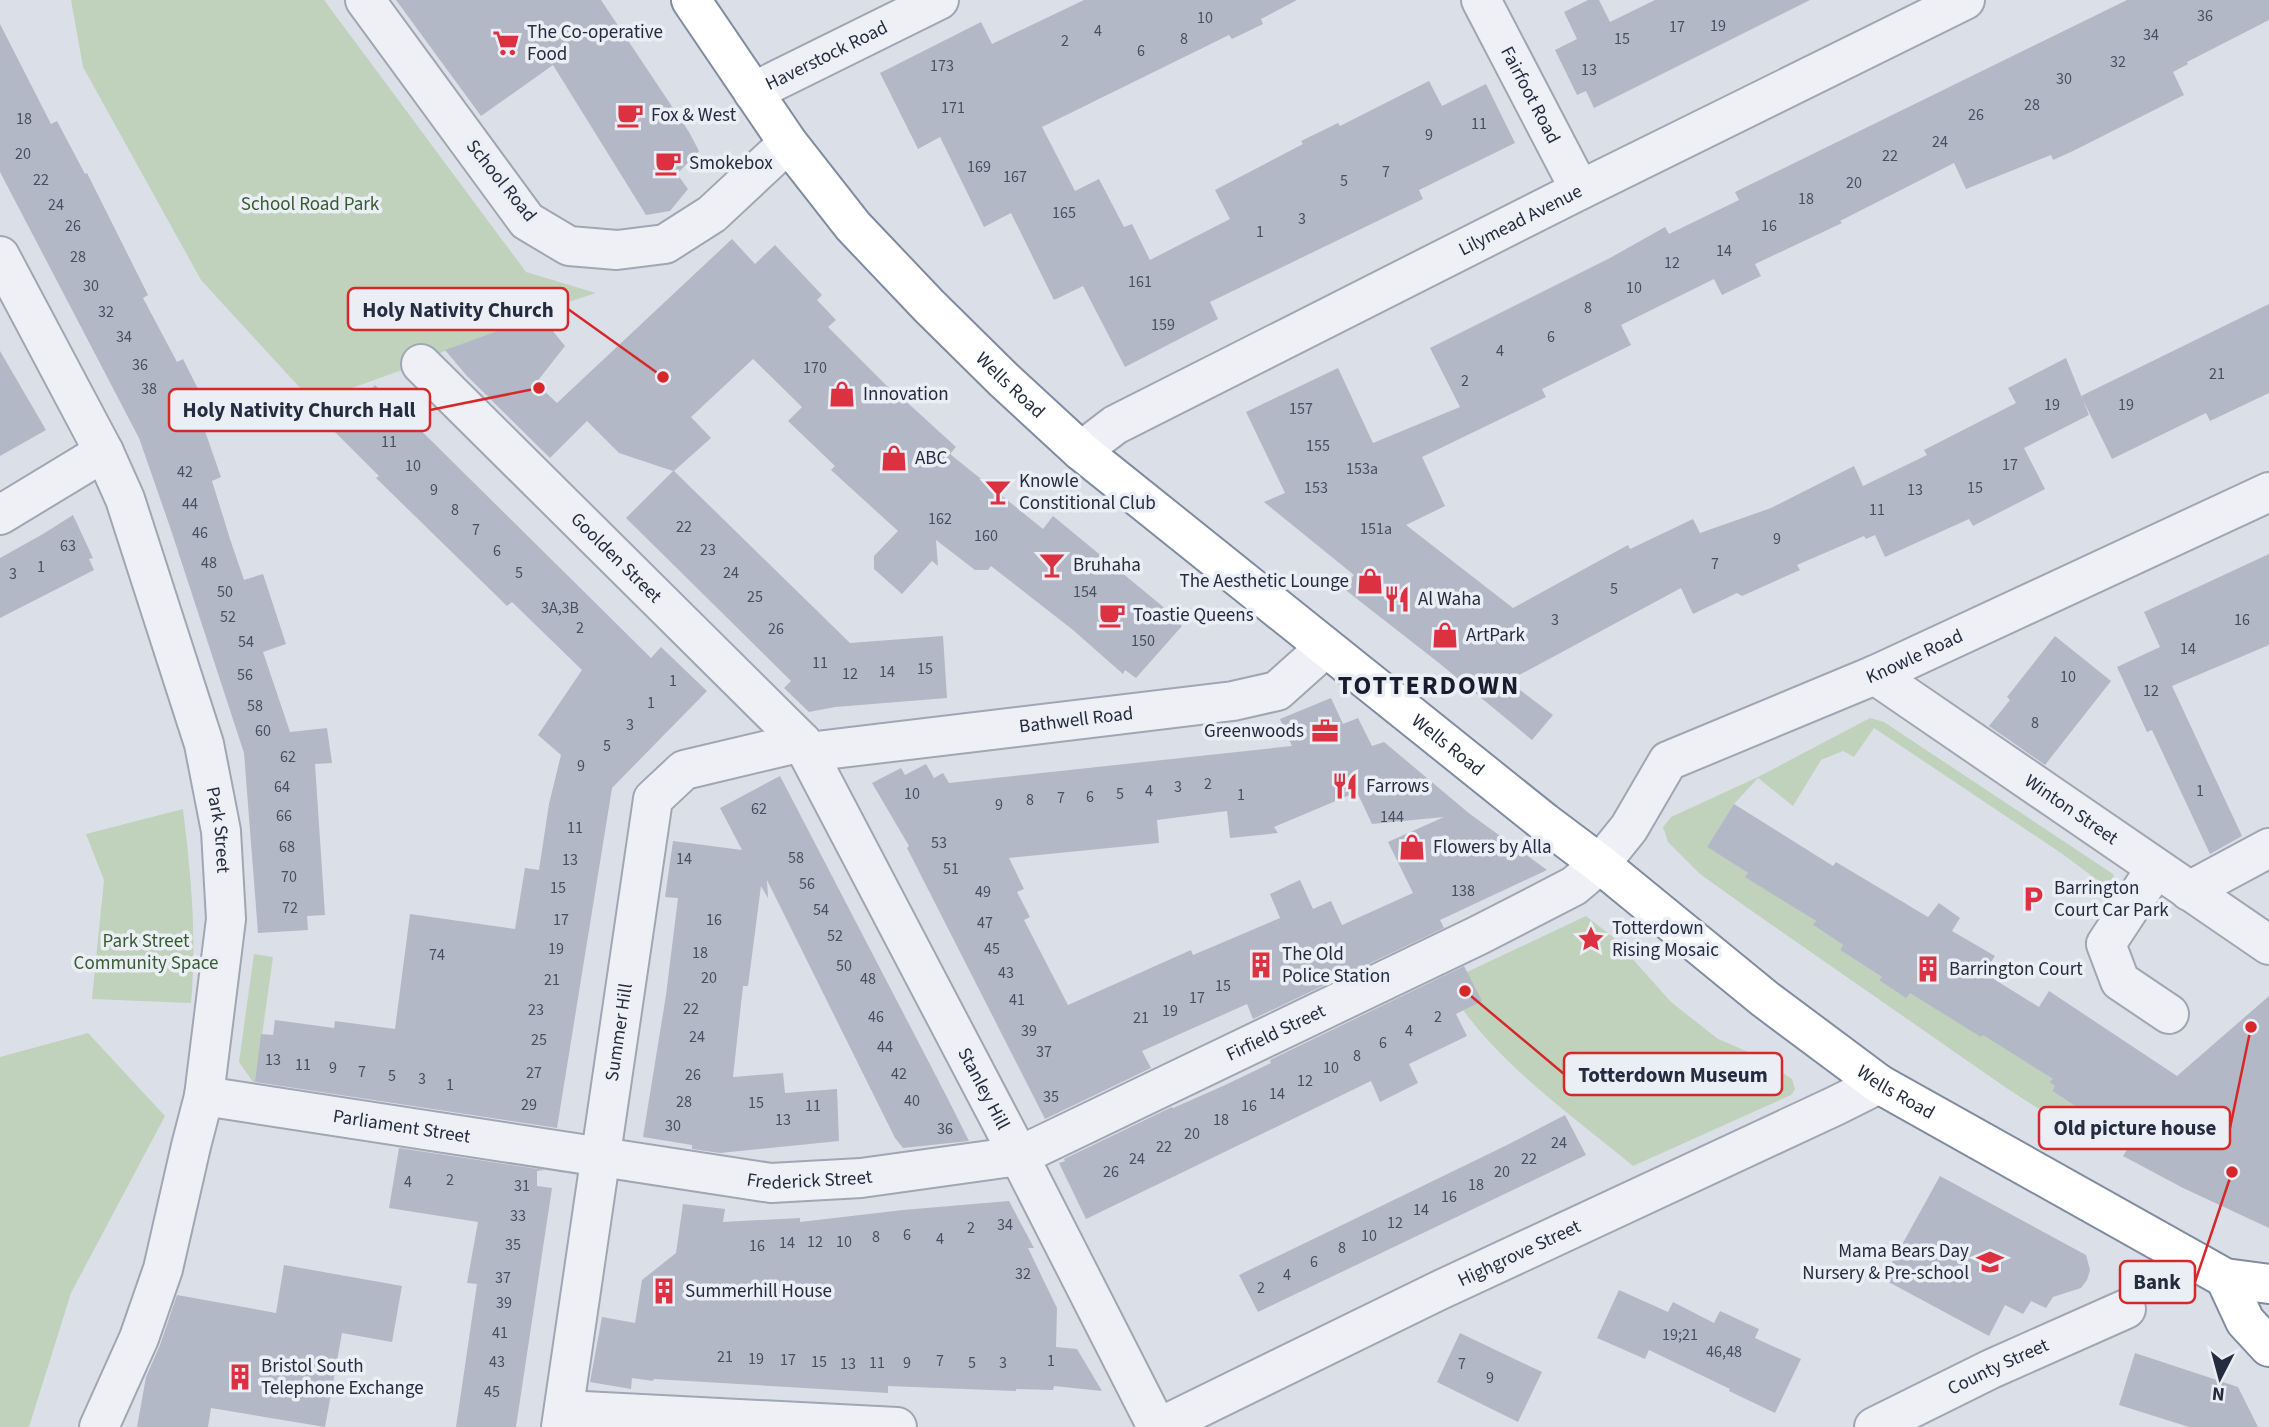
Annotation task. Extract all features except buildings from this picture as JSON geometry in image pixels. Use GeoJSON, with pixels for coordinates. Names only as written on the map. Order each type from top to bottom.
{"type":"FeatureCollection","features":[{"type":"Feature","properties":{"kind":"highway","name":"Wells Road"},"geometry":{"type":"LineString","coordinates":[[691,0],[788,142],[853,226],[929,306],[1081,451],[1325,648],[1600,864],[1765,999],[1879,1084],[2225,1278],[2269,1284]]}},
{"type":"Feature","properties":{"kind":"highway"},"geometry":{"type":"LineString","coordinates":[[2225,1278],[2245,1321],[2269,1347]]}},
{"type":"Feature","properties":{"kind":"street","name":"School Road"},"geometry":{"type":"LineString","coordinates":[[365,0],[527,221],[569,246],[617,250],[665,244],[712,214],[788,142]]}},
{"type":"Feature","properties":{"kind":"street","name":"Haverstock Road"},"geometry":{"type":"LineString","coordinates":[[753,92],[939,0]]}},
{"type":"Feature","properties":{"kind":"street","name":"Fairfoot Road"},"geometry":{"type":"LineString","coordinates":[[1481,0],[1580,190]]}},
{"type":"Feature","properties":{"kind":"street","name":"Lilymead Avenue"},"geometry":{"type":"LineString","coordinates":[[1081,451],[1115,425],[1580,190],[1965,0]]}},
{"type":"Feature","properties":{"kind":"street","name":"Park Street"},"geometry":{"type":"LineString","coordinates":[[0,256],[104,452],[125,499],[204,744],[221,831],[226,919],[198,1078],[191,1146],[163,1269],[139,1338],[99,1427]]}},
{"type":"Feature","properties":{"kind":"street","name":"Goolden Street"},"geometry":{"type":"LineString","coordinates":[[421,364],[805,747]]}},
{"type":"Feature","properties":{"kind":"street"},"geometry":{"type":"LineString","coordinates":[[0,515],[104,452]]}},
{"type":"Feature","properties":{"kind":"street","name":"Knowle Road"},"geometry":{"type":"LineString","coordinates":[[1600,864],[1629,828],[1668,761],[1875,675],[2269,492]]}},
{"type":"Feature","properties":{"kind":"street","name":"Bathwell Road"},"geometry":{"type":"LineString","coordinates":[[805,747],[1233,701],[1277,691],[1325,648]]}},
{"type":"Feature","properties":{"kind":"street","name":"Winton Street"},"geometry":{"type":"LineString","coordinates":[[1875,675],[2269,945]]}},
{"type":"Feature","properties":{"kind":"street","name":"Summer Hill"},"geometry":{"type":"LineString","coordinates":[[562,1418],[653,799],[684,770],[805,747]]}},
{"type":"Feature","properties":{"kind":"street","name":"Stanley Hill"},"geometry":{"type":"LineString","coordinates":[[805,747],[1159,1427]]}},
{"type":"Feature","properties":{"kind":"street"},"geometry":{"type":"LineString","coordinates":[[2189,891],[2269,848]]}},
{"type":"Feature","properties":{"kind":"street","name":"Firfield Street"},"geometry":{"type":"LineString","coordinates":[[1019,1156],[1479,935],[1574,886],[1600,864]]}},
{"type":"Feature","properties":{"kind":"street"},"geometry":{"type":"LineString","coordinates":[[2156,868],[2106,944],[2120,981],[2169,1014]]}},
{"type":"Feature","properties":{"kind":"street","name":"Parliament Street"},"geometry":{"type":"LineString","coordinates":[[198,1078],[600,1155]]}},
{"type":"Feature","properties":{"kind":"street","name":"Highgrove Street"},"geometry":{"type":"LineString","coordinates":[[1159,1427],[1438,1291],[1879,1084]]}},
{"type":"Feature","properties":{"kind":"street","name":"Frederick Street"},"geometry":{"type":"LineString","coordinates":[[600,1155],[771,1183],[861,1178],[1019,1156]]}},
{"type":"Feature","properties":{"kind":"street","name":"County Street"},"geometry":{"type":"LineString","coordinates":[[1874,1427],[1991,1369],[2126,1309]]}},
{"type":"Feature","properties":{"kind":"street"},"geometry":{"type":"LineString","coordinates":[[562,1418],[897,1427]]}},
{"type":"Feature","properties":{"kind":"green space","name":"School Road Park"},"geometry":{"type":"Polygon","coordinates":[[[71,0],[324,0],[526,272],[596,293],[537,312],[520,323],[313,402],[201,280],[83,67],[71,0]]]}},
{"type":"Feature","properties":{"kind":"green space"},"geometry":{"type":"Polygon","coordinates":[[[1870,718],[1884,722],[2113,874],[2119,889],[2115,893],[2061,853],[1874,728],[1854,757],[1843,751],[1821,760],[1793,806],[1758,778],[1734,804],[1707,847],[1748,873],[1746,877],[1816,921],[1814,926],[1843,945],[1840,950],[1882,977],[1879,980],[1913,988],[1985,1031],[2053,1079],[2049,1082],[2055,1086],[2052,1091],[2064,1099],[2067,1094],[2087,1113],[2117,1132],[2107,1148],[2071,1130],[2005,1087],[1749,909],[1700,874],[1668,842],[1663,827],[1671,817],[1758,777],[1870,718]]]}},
{"type":"Feature","properties":{"kind":"green space","name":"Park Street Community Space"},"geometry":{"type":"Polygon","coordinates":[[[183,809],[192,906],[191,1003],[92,999],[104,880],[86,834],[183,809]]]}},
{"type":"Feature","properties":{"kind":"green space"},"geometry":{"type":"Polygon","coordinates":[[[1586,916],[1613,937],[1671,1002],[1718,1039],[1760,1057],[1792,1079],[1795,1089],[1791,1095],[1633,1166],[1521,1074],[1463,1010],[1467,972],[1586,916]]]}},
{"type":"Feature","properties":{"kind":"green space"},"geometry":{"type":"Polygon","coordinates":[[[254,954],[273,957],[255,1085],[239,1062],[254,954]]]}},
{"type":"Feature","properties":{"kind":"green space"},"geometry":{"type":"Polygon","coordinates":[[[88,1033],[165,1116],[71,1293],[29,1427],[0,1427],[0,1057],[88,1033]]]}},
{"type":"Feature","properties":{"kind":"place","name":"The Co-operative Food"},"geometry":{"type":"Point","coordinates":[506,43]}},
{"type":"Feature","properties":{"kind":"place","name":"Fox & West"},"geometry":{"type":"Point","coordinates":[630,115]}},
{"type":"Feature","properties":{"kind":"place","name":"Smokebox"},"geometry":{"type":"Point","coordinates":[668,163]}},
{"type":"Feature","properties":{"kind":"place","name":"Holy Nativity Church"},"geometry":{"type":"Point","coordinates":[663,377]}},
{"type":"Feature","properties":{"kind":"place","name":"Holy Nativity Church Hall"},"geometry":{"type":"Point","coordinates":[539,388]}},
{"type":"Feature","properties":{"kind":"place","name":"Innovation"},"geometry":{"type":"Point","coordinates":[842,394]}},
{"type":"Feature","properties":{"kind":"place","name":"ABC"},"geometry":{"type":"Point","coordinates":[894,458]}},
{"type":"Feature","properties":{"kind":"place","name":"Knowle Constitional Club"},"geometry":{"type":"Point","coordinates":[998,492]}},
{"type":"Feature","properties":{"kind":"place","name":"Bruhaha"},"geometry":{"type":"Point","coordinates":[1052,565]}},
{"type":"Feature","properties":{"kind":"place","name":"The Aesthetic Lounge"},"geometry":{"type":"Point","coordinates":[1370,581]}},
{"type":"Feature","properties":{"kind":"place","name":"Al Waha"},"geometry":{"type":"Point","coordinates":[1397,599]}},
{"type":"Feature","properties":{"kind":"place","name":"Toastie Queens"},"geometry":{"type":"Point","coordinates":[1112,615]}},
{"type":"Feature","properties":{"kind":"place","name":"ArtPark"},"geometry":{"type":"Point","coordinates":[1445,635]}},
{"type":"Feature","properties":{"kind":"place","name":"Greenwoods"},"geometry":{"type":"Point","coordinates":[1325,731]}},
{"type":"Feature","properties":{"kind":"place","name":"Farrows"},"geometry":{"type":"Point","coordinates":[1345,786]}},
{"type":"Feature","properties":{"kind":"place","name":"Flowers by Alla"},"geometry":{"type":"Point","coordinates":[1412,847]}},
{"type":"Feature","properties":{"kind":"place","name":"Barrington Court Car Park"},"geometry":{"type":"Point","coordinates":[2033,899]}},
{"type":"Feature","properties":{"kind":"place","name":"Totterdown Rising Mosaic"},"geometry":{"type":"Point","coordinates":[1591,939]}},
{"type":"Feature","properties":{"kind":"place","name":"The Old Police Station"},"geometry":{"type":"Point","coordinates":[1261,965]}},
{"type":"Feature","properties":{"kind":"place","name":"Barrington Court"},"geometry":{"type":"Point","coordinates":[1928,969]}},
{"type":"Feature","properties":{"kind":"place","name":"Totterdown Museum"},"geometry":{"type":"Point","coordinates":[1465,991]}},
{"type":"Feature","properties":{"kind":"place","name":"Old picture house"},"geometry":{"type":"Point","coordinates":[2251,1027]}},
{"type":"Feature","properties":{"kind":"place","name":"Bank"},"geometry":{"type":"Point","coordinates":[2232,1172]}},
{"type":"Feature","properties":{"kind":"place","name":"Mama Bears Day Nursery & Pre-school"},"geometry":{"type":"Point","coordinates":[1990,1262]}},
{"type":"Feature","properties":{"kind":"place","name":"Summerhill House"},"geometry":{"type":"Point","coordinates":[664,1291]}},
{"type":"Feature","properties":{"kind":"place","name":"Bristol South Telephone Exchange"},"geometry":{"type":"Point","coordinates":[240,1377]}},
{"type":"Feature","properties":{"kind":"district","name":"TOTTERDOWN"},"geometry":{"type":"Point","coordinates":[1429,685]}}]}
